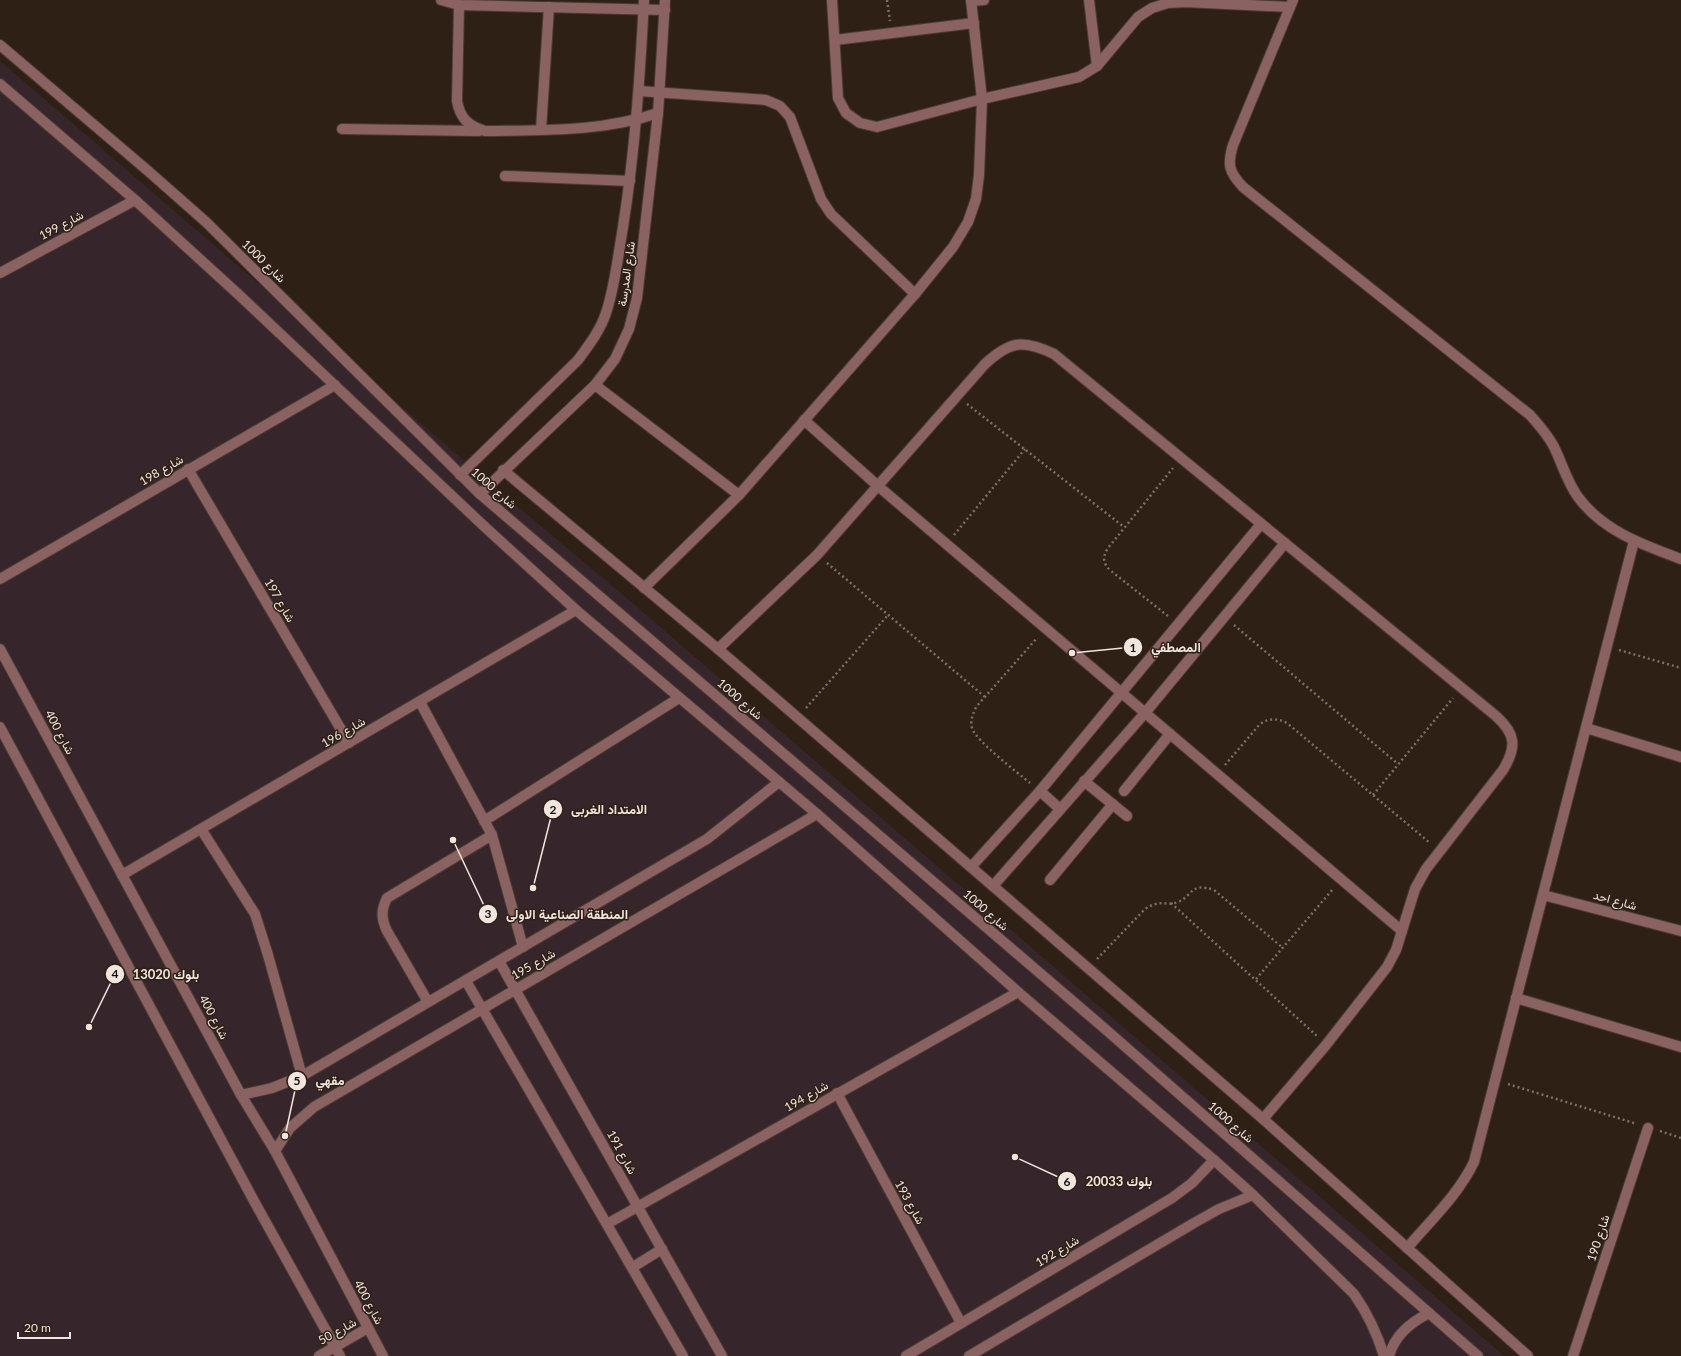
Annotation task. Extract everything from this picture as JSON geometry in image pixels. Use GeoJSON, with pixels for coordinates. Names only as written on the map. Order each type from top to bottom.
{"type":"FeatureCollection","features":[{"type":"Feature","properties":{"kind":"street"},"geometry":{"type":"LineString","coordinates":[[441,0],[459,5],[549,7],[665,5]]}},
{"type":"Feature","properties":{"kind":"street"},"geometry":{"type":"LineString","coordinates":[[832,0],[838,98],[846,113],[860,123],[877,127],[982,99],[1079,77],[1097,66],[1138,17],[1152,8],[1168,1],[1291,3],[1233,145],[1229,160],[1232,175],[1249,192],[1530,415],[1554,446],[1578,496],[1602,523],[1634,541],[1681,560]]}},
{"type":"Feature","properties":{"kind":"street"},"geometry":{"type":"LineString","coordinates":[[644,588],[739,495],[915,294],[953,248],[968,222],[976,199],[979,175],[982,99],[971,1],[984,0]]}},
{"type":"Feature","properties":{"kind":"street"},"geometry":{"type":"LineString","coordinates":[[1089,0],[1097,66]]}},
{"type":"Feature","properties":{"kind":"street"},"geometry":{"type":"LineString","coordinates":[[459,5],[457,101],[459,112],[465,121],[474,128],[485,131]]}},
{"type":"Feature","properties":{"kind":"street","name":"شارع المدرسة"},"geometry":{"type":"LineString","coordinates":[[460,475],[578,360],[594,338],[605,314],[613,289],[630,180],[637,120],[644,5]]}},
{"type":"Feature","properties":{"kind":"street","name":"شارع المدرسة"},"geometry":{"type":"LineString","coordinates":[[480,494],[503,470],[595,385],[615,359],[629,329],[637,298],[658,113],[665,5]]}},
{"type":"Feature","properties":{"kind":"street"},"geometry":{"type":"LineString","coordinates":[[541,130],[549,7]]}},
{"type":"Feature","properties":{"kind":"street"},"geometry":{"type":"LineString","coordinates":[[835,40],[974,23]]}},
{"type":"Feature","properties":{"kind":"street","name":"شارع 1000"},"geometry":{"type":"LineString","coordinates":[[0,45],[206,222],[335,348],[480,494],[1098,1023],[1478,1356]]}},
{"type":"Feature","properties":{"kind":"street"},"geometry":{"type":"LineString","coordinates":[[0,84],[135,200],[335,385],[491,533],[576,610],[817,814],[1018,992],[1253,1195],[1354,1294],[1370,1319],[1384,1356]]}},
{"type":"Feature","properties":{"kind":"street"},"geometry":{"type":"LineString","coordinates":[[639,91],[766,100],[780,106],[790,117],[821,199],[831,214],[915,294]]}},
{"type":"Feature","properties":{"kind":"street"},"geometry":{"type":"LineString","coordinates":[[342,129],[485,131],[541,130],[600,127],[637,120],[658,113]]}},
{"type":"Feature","properties":{"kind":"street"},"geometry":{"type":"LineString","coordinates":[[505,176],[630,180]]}},
{"type":"Feature","properties":{"kind":"street","name":"شارع 199"},"geometry":{"type":"LineString","coordinates":[[0,273],[135,200]]}},
{"type":"Feature","properties":{"kind":"street"},"geometry":{"type":"LineString","coordinates":[[718,649],[817,555],[957,396],[999,351],[1017,344],[1036,345],[1054,354],[1507,726],[1513,741],[1512,757],[1426,869],[1415,889],[1407,909],[1402,931],[1386,967],[1326,1045],[1263,1119]]}},
{"type":"Feature","properties":{"kind":"street","name":"شارع 198"},"geometry":{"type":"LineString","coordinates":[[0,579],[335,385]]}},
{"type":"Feature","properties":{"kind":"street"},"geometry":{"type":"LineString","coordinates":[[595,385],[739,495]]}},
{"type":"Feature","properties":{"kind":"street"},"geometry":{"type":"LineString","coordinates":[[804,420],[878,486],[1402,931]]}},
{"type":"Feature","properties":{"kind":"street","name":"شارع 197"},"geometry":{"type":"LineString","coordinates":[[188,469],[349,743]]}},
{"type":"Feature","properties":{"kind":"street"},"geometry":{"type":"LineString","coordinates":[[503,470],[718,649],[1263,1119],[1528,1356]]}},
{"type":"Feature","properties":{"kind":"street"},"geometry":{"type":"LineString","coordinates":[[971,867],[1040,791],[1261,524]]}},
{"type":"Feature","properties":{"kind":"street"},"geometry":{"type":"LineString","coordinates":[[1407,1248],[1455,1194],[1466,1179],[1474,1162],[1634,541]]}},
{"type":"Feature","properties":{"kind":"street"},"geometry":{"type":"LineString","coordinates":[[993,886],[1145,713],[1285,543]]}},
{"type":"Feature","properties":{"kind":"street","name":"شارع 196"},"geometry":{"type":"LineString","coordinates":[[122,875],[576,610]]}},
{"type":"Feature","properties":{"kind":"street","name":"شارع 400"},"geometry":{"type":"LineString","coordinates":[[0,648],[241,1095],[274,1151],[383,1356]]}},
{"type":"Feature","properties":{"kind":"street"},"geometry":{"type":"LineString","coordinates":[[484,821],[679,698]]}},
{"type":"Feature","properties":{"kind":"street"},"geometry":{"type":"LineString","coordinates":[[420,702],[492,835],[523,947]]}},
{"type":"Feature","properties":{"kind":"street"},"geometry":{"type":"LineString","coordinates":[[1586,728],[1681,757]]}},
{"type":"Feature","properties":{"kind":"street"},"geometry":{"type":"LineString","coordinates":[[1,733],[254,1201],[337,1351]]}},
{"type":"Feature","properties":{"kind":"street"},"geometry":{"type":"LineString","coordinates":[[1124,791],[1170,734]]}},
{"type":"Feature","properties":{"kind":"street"},"geometry":{"type":"LineString","coordinates":[[1084,781],[1127,816]]}},
{"type":"Feature","properties":{"kind":"street","name":"شارع 195"},"geometry":{"type":"LineString","coordinates":[[241,1095],[272,1088],[302,1076],[466,981],[707,839],[779,782]]}},
{"type":"Feature","properties":{"kind":"street"},"geometry":{"type":"LineString","coordinates":[[1040,791],[1060,809]]}},
{"type":"Feature","properties":{"kind":"street"},"geometry":{"type":"LineString","coordinates":[[1050,880],[1113,804]]}},
{"type":"Feature","properties":{"kind":"street","name":"شارع 195"},"geometry":{"type":"LineString","coordinates":[[274,1151],[290,1128],[314,1107],[817,814]]}},
{"type":"Feature","properties":{"kind":"street"},"geometry":{"type":"LineString","coordinates":[[201,829],[254,914],[268,955],[302,1076]]}},
{"type":"Feature","properties":{"kind":"street"},"geometry":{"type":"LineString","coordinates":[[428,1002],[387,931],[382,920],[382,908],[387,898],[492,835]]}},
{"type":"Feature","properties":{"kind":"street","name":"شارع احد"},"geometry":{"type":"LineString","coordinates":[[1543,895],[1681,931]]}},
{"type":"Feature","properties":{"kind":"street","name":"شارع 191"},"geometry":{"type":"LineString","coordinates":[[499,961],[722,1356]]}},
{"type":"Feature","properties":{"kind":"street"},"geometry":{"type":"LineString","coordinates":[[466,981],[633,1267],[683,1356]]}},
{"type":"Feature","properties":{"kind":"street","name":"شارع 194"},"geometry":{"type":"LineString","coordinates":[[607,1224],[1018,992]]}},
{"type":"Feature","properties":{"kind":"street"},"geometry":{"type":"LineString","coordinates":[[1516,998],[1681,1047]]}},
{"type":"Feature","properties":{"kind":"street","name":"شارع 193"},"geometry":{"type":"LineString","coordinates":[[837,1093],[962,1323]]}},
{"type":"Feature","properties":{"kind":"street","name":"شارع 190"},"geometry":{"type":"LineString","coordinates":[[1573,1356],[1648,1128]]}},
{"type":"Feature","properties":{"kind":"street","name":"شارع 192"},"geometry":{"type":"LineString","coordinates":[[906,1356],[1172,1198],[1192,1183],[1214,1160]]}},
{"type":"Feature","properties":{"kind":"street"},"geometry":{"type":"LineString","coordinates":[[969,1356],[1194,1223],[1220,1209],[1253,1195]]}},
{"type":"Feature","properties":{"kind":"street"},"geometry":{"type":"LineString","coordinates":[[633,1267],[662,1250]]}},
{"type":"Feature","properties":{"kind":"street"},"geometry":{"type":"LineString","coordinates":[[1389,1356],[1391,1349],[1400,1333],[1413,1321],[1429,1313]]}},
{"type":"Feature","properties":{"kind":"street","name":"شارع 50"},"geometry":{"type":"LineString","coordinates":[[319,1356],[337,1351],[368,1328]]}},
{"type":"Feature","properties":{"kind":"path"},"geometry":{"type":"LineString","coordinates":[[887,0],[892,33]]}},
{"type":"Feature","properties":{"kind":"path"},"geometry":{"type":"LineString","coordinates":[[957,396],[1124,527]]}},
{"type":"Feature","properties":{"kind":"path"},"geometry":{"type":"LineString","coordinates":[[946,544],[1025,449]]}},
{"type":"Feature","properties":{"kind":"path"},"geometry":{"type":"LineString","coordinates":[[1178,624],[1106,566],[1104,553],[1181,458]]}},
{"type":"Feature","properties":{"kind":"path"},"geometry":{"type":"LineString","coordinates":[[817,555],[985,697]]}},
{"type":"Feature","properties":{"kind":"path"},"geometry":{"type":"LineString","coordinates":[[798,718],[888,615]]}},
{"type":"Feature","properties":{"kind":"path"},"geometry":{"type":"LineString","coordinates":[[1225,617],[1398,764]]}},
{"type":"Feature","properties":{"kind":"path"},"geometry":{"type":"LineString","coordinates":[[1040,791],[978,738],[972,729],[971,718],[976,707],[1045,628]]}},
{"type":"Feature","properties":{"kind":"path"},"geometry":{"type":"LineString","coordinates":[[1607,647],[1681,668]]}},
{"type":"Feature","properties":{"kind":"path"},"geometry":{"type":"LineString","coordinates":[[1373,795],[1462,688]]}},
{"type":"Feature","properties":{"kind":"path"},"geometry":{"type":"LineString","coordinates":[[1217,774],[1260,724],[1266,720],[1280,720],[1287,723],[1439,851]]}},
{"type":"Feature","properties":{"kind":"path"},"geometry":{"type":"LineString","coordinates":[[1256,979],[1341,880]]}},
{"type":"Feature","properties":{"kind":"path"},"geometry":{"type":"LineString","coordinates":[[1088,968],[1145,909],[1154,904],[1179,902],[1190,891],[1206,887],[1214,890],[1283,948]]}},
{"type":"Feature","properties":{"kind":"path"},"geometry":{"type":"LineString","coordinates":[[1171,903],[1256,979],[1326,1045]]}},
{"type":"Feature","properties":{"kind":"path"},"geometry":{"type":"LineString","coordinates":[[1495,1080],[1681,1138]]}},
{"type":"Feature","properties":{"kind":"shaded area"},"geometry":{"type":"Polygon","coordinates":[[[0,61],[517,506],[629,600],[1504,1356],[0,1356],[0,61]]]}},
{"type":"Feature","properties":{"kind":"place","name":"المصطفي"},"geometry":{"type":"Point","coordinates":[1072,653]}},
{"type":"Feature","properties":{"kind":"place","name":"المنطقة الصناعية الاولى"},"geometry":{"type":"Point","coordinates":[453,840]}},
{"type":"Feature","properties":{"kind":"place","name":"الامتداد الغربى"},"geometry":{"type":"Point","coordinates":[533,888]}},
{"type":"Feature","properties":{"kind":"place","name":"بلوك 13020"},"geometry":{"type":"Point","coordinates":[89,1027]}},
{"type":"Feature","properties":{"kind":"place","name":"مقهي"},"geometry":{"type":"Point","coordinates":[285,1136]}},
{"type":"Feature","properties":{"kind":"place","name":"بلوك 20033"},"geometry":{"type":"Point","coordinates":[1015,1157]}}]}
